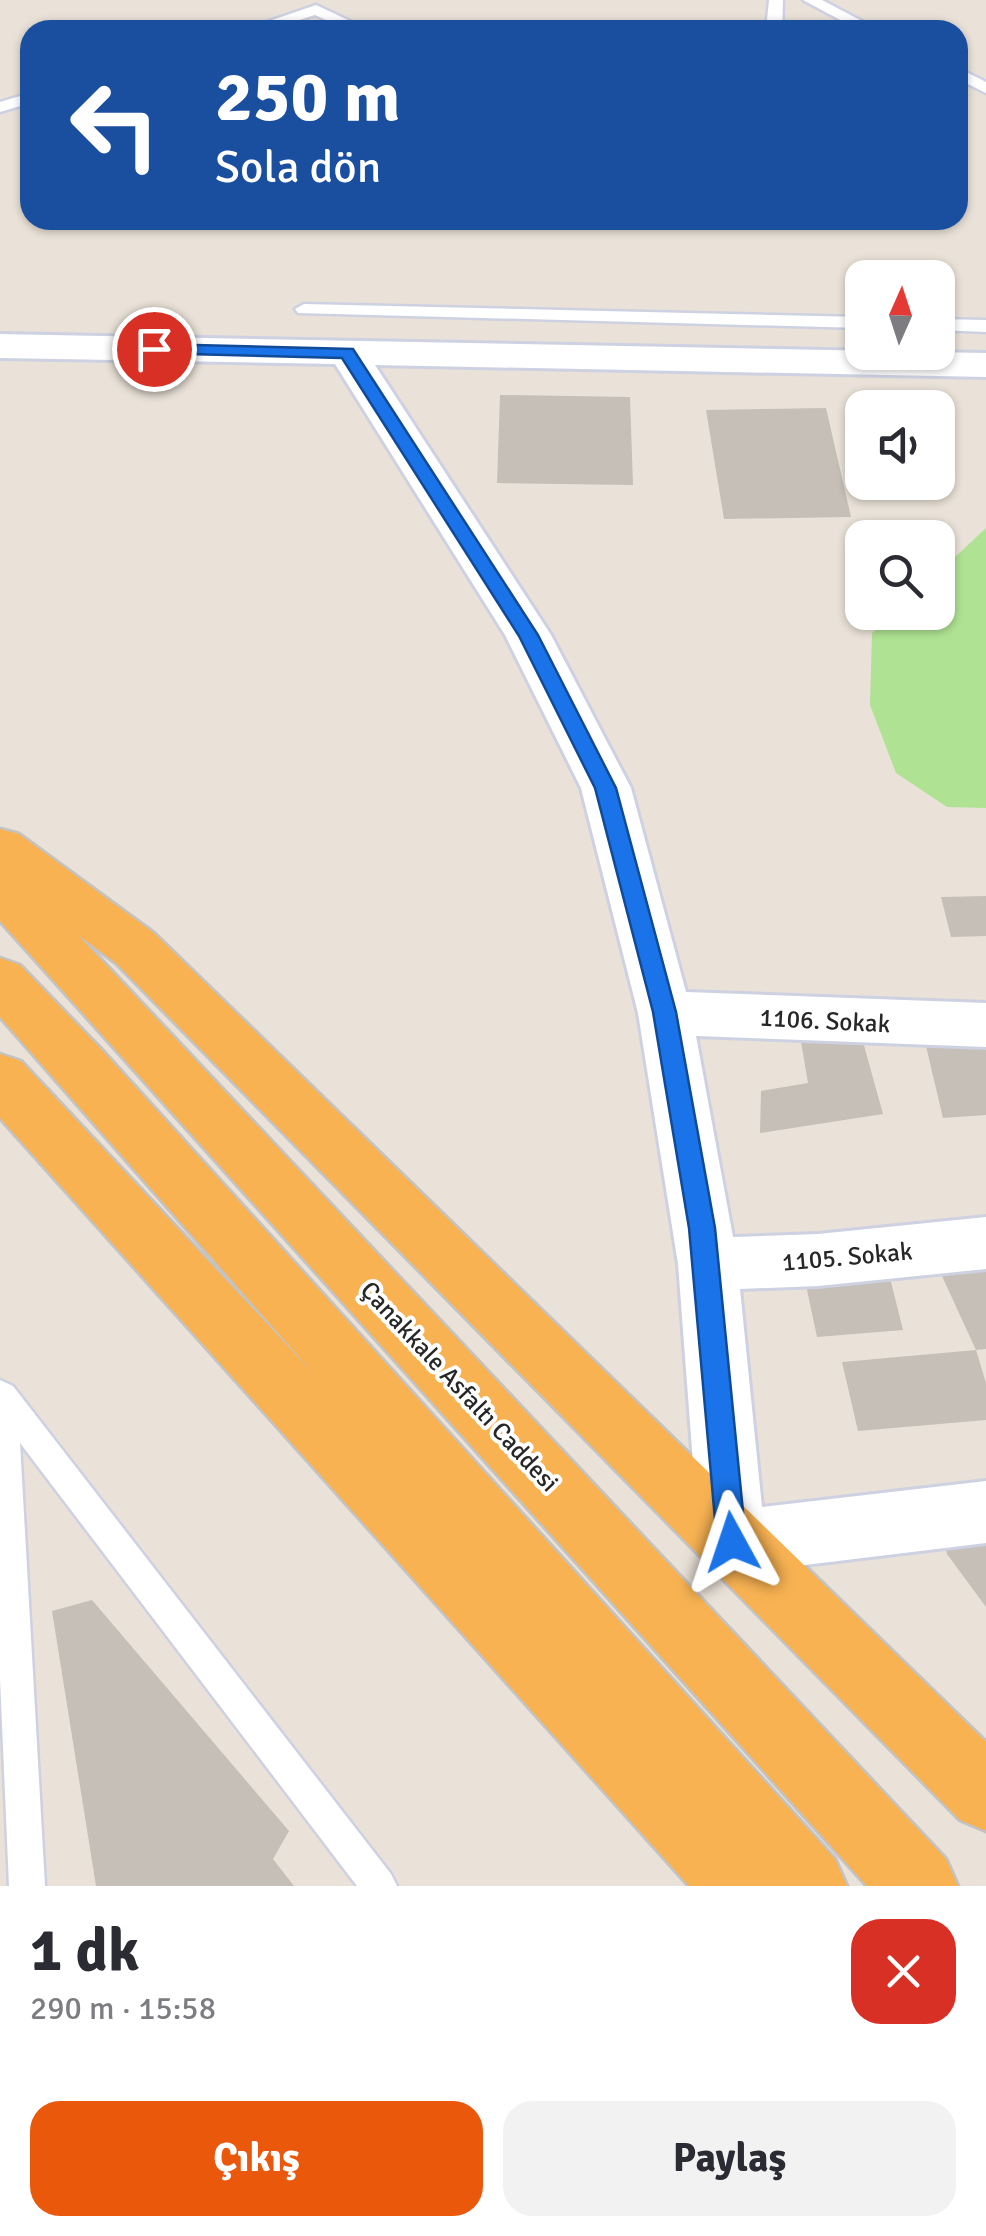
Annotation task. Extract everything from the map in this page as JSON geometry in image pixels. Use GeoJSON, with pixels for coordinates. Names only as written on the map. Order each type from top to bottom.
{"type":"FeatureCollection","features":[{"type":"Feature","properties":{"kind":"highway"},"geometry":{"type":"LineString","coordinates":[[0,848],[135,948],[986,1794]]}},
{"type":"Feature","properties":{"kind":"highway","name":"Çanakkale Asfaltı Caddesi"},"geometry":{"type":"LineString","coordinates":[[0,886],[919,1886]]}},
{"type":"Feature","properties":{"kind":"highway"},"geometry":{"type":"LineString","coordinates":[[0,980],[81,1065],[808,1886]]}},
{"type":"Feature","properties":{"kind":"highway"},"geometry":{"type":"LineString","coordinates":[[0,1078],[741,1886]]}},
{"type":"Feature","properties":{"kind":"street"},"geometry":{"type":"LineString","coordinates":[[0,346],[986,365]]}},
{"type":"Feature","properties":{"kind":"street"},"geometry":{"type":"LineString","coordinates":[[347,352],[528,635],[606,788],[664,1012],[708,1264],[732,1542],[986,1512]]}},
{"type":"Feature","properties":{"kind":"street","name":"1106. Sokak"},"geometry":{"type":"LineString","coordinates":[[664,1012],[986,1025]]}},
{"type":"Feature","properties":{"kind":"street","name":"1105. Sokak"},"geometry":{"type":"LineString","coordinates":[[708,1264],[818,1260],[986,1243]]}},
{"type":"Feature","properties":{"kind":"lane"},"geometry":{"type":"LineString","coordinates":[[810,0],[851,20]]}},
{"type":"Feature","properties":{"kind":"lane"},"geometry":{"type":"LineString","coordinates":[[284,20],[316,10],[339,20]]}},
{"type":"Feature","properties":{"kind":"lane"},"geometry":{"type":"LineString","coordinates":[[304,309],[845,323]]}},
{"type":"Feature","properties":{"kind":"lane"},"geometry":{"type":"LineString","coordinates":[[955,325],[986,326]]}},
{"type":"Feature","properties":{"kind":"lane"},"geometry":{"type":"LineString","coordinates":[[1,1395],[27,1886]]}},
{"type":"Feature","properties":{"kind":"lane"},"geometry":{"type":"LineString","coordinates":[[1,1395],[379,1886]]}},
{"type":"Feature","properties":{"kind":"green space"},"geometry":{"type":"Polygon","coordinates":[[[986,528],[986,808],[947,807],[896,773],[870,705],[872,633],[875,630],[955,630],[955,557],[986,528]]]}},
{"type":"Feature","properties":{"kind":"building"},"geometry":{"type":"Polygon","coordinates":[[[500,395],[630,397],[633,485],[497,483],[500,395]]]}},
{"type":"Feature","properties":{"kind":"building"},"geometry":{"type":"Polygon","coordinates":[[[826,408],[851,517],[724,519],[706,410],[826,408]]]}},
{"type":"Feature","properties":{"kind":"building"},"geometry":{"type":"Polygon","coordinates":[[[986,896],[986,936],[951,937],[941,897],[986,896]]]}},
{"type":"Feature","properties":{"kind":"building"},"geometry":{"type":"Polygon","coordinates":[[[799,1030],[860,1031],[883,1114],[760,1133],[761,1091],[808,1083],[799,1030]]]}},
{"type":"Feature","properties":{"kind":"building"},"geometry":{"type":"Polygon","coordinates":[[[925,1042],[986,1042],[986,1115],[943,1118],[925,1042]]]}},
{"type":"Feature","properties":{"kind":"building"},"geometry":{"type":"Polygon","coordinates":[[[986,1260],[986,1349],[976,1350],[936,1263],[986,1260]]]}},
{"type":"Feature","properties":{"kind":"building"},"geometry":{"type":"Polygon","coordinates":[[[888,1270],[903,1330],[817,1337],[804,1276],[888,1270]]]}},
{"type":"Feature","properties":{"kind":"building"},"geometry":{"type":"Polygon","coordinates":[[[976,1350],[986,1383],[986,1420],[858,1431],[842,1362],[976,1350]]]}},
{"type":"Feature","properties":{"kind":"building"},"geometry":{"type":"Polygon","coordinates":[[[986,1524],[986,1607],[947,1554],[940,1529],[986,1524]]]}},
{"type":"Feature","properties":{"kind":"building"},"geometry":{"type":"Polygon","coordinates":[[[92,1600],[289,1831],[273,1859],[294,1886],[96,1886],[52,1611],[92,1600]]]}},
{"type":"Feature","properties":{"kind":"route"},"geometry":{"type":"LineString","coordinates":[[154,349],[347,352],[528,635],[606,788],[664,1012],[702,1228],[732,1542]]}}]}
